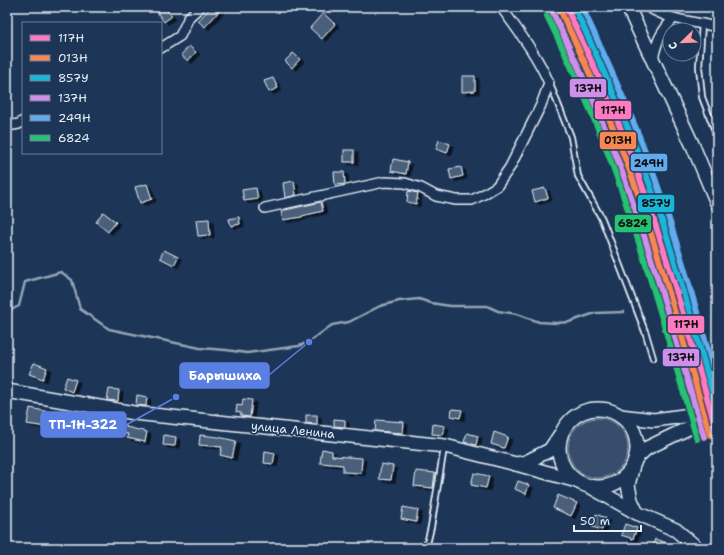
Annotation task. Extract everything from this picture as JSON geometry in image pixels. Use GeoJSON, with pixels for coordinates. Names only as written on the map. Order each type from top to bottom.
{"type":"FeatureCollection","features":[{"type":"Feature","properties":{"kind":"main road"},"geometry":{"type":"LineString","coordinates":[[628,7],[693,146],[717,204]]}},
{"type":"Feature","properties":{"kind":"main road","name":"улица Ленина"},"geometry":{"type":"LineString","coordinates":[[7,391],[134,413],[444,446],[516,464],[584,484],[637,513],[676,530],[696,548]]}},
{"type":"Feature","properties":{"kind":"main road"},"geometry":{"type":"LineString","coordinates":[[516,464],[526,462],[550,450],[568,422],[579,414],[590,410],[603,409],[620,416],[654,420],[700,418],[647,448],[626,475],[616,483],[604,487],[584,484],[567,472],[561,460],[559,447],[561,434]]}},
{"type":"Feature","properties":{"kind":"main road"},"geometry":{"type":"LineString","coordinates":[[620,416],[632,429],[636,441],[635,462],[628,485],[631,500],[637,513]]}},
{"type":"Feature","properties":{"kind":"street"},"geometry":{"type":"LineString","coordinates":[[162,47],[180,36],[189,17],[200,7]]}},
{"type":"Feature","properties":{"kind":"street"},"geometry":{"type":"LineString","coordinates":[[265,208],[384,182],[405,183],[421,188],[436,196],[456,200],[472,200],[497,186],[510,167],[532,120],[541,105],[549,83],[542,66],[531,48],[501,7]]}},
{"type":"Feature","properties":{"kind":"street"},"geometry":{"type":"LineString","coordinates":[[648,7],[673,19],[690,22]]}},
{"type":"Feature","properties":{"kind":"street"},"geometry":{"type":"LineString","coordinates":[[653,59],[656,44],[663,30],[673,19]]}},
{"type":"Feature","properties":{"kind":"street"},"geometry":{"type":"LineString","coordinates":[[702,24],[717,27]]}},
{"type":"Feature","properties":{"kind":"street"},"geometry":{"type":"LineString","coordinates":[[7,126],[19,124],[22,122]]}},
{"type":"Feature","properties":{"kind":"lane"},"geometry":{"type":"LineString","coordinates":[[699,62],[702,97],[717,136]]}},
{"type":"Feature","properties":{"kind":"lane"},"geometry":{"type":"LineString","coordinates":[[549,83],[571,137],[578,176],[602,219],[646,334],[653,358]]}},
{"type":"Feature","properties":{"kind":"lane"},"geometry":{"type":"LineString","coordinates":[[426,548],[432,527],[444,446]]}},
{"type":"Feature","properties":{"kind":"shaded area"},"geometry":{"type":"Polygon","coordinates":[[[598,418],[615,423],[623,431],[628,448],[623,465],[615,473],[598,478],[581,473],[573,465],[568,448],[573,431],[581,423],[598,418]]]}},
{"type":"Feature","properties":{"kind":"building"},"geometry":{"type":"Polygon","coordinates":[[[164,7],[172,16],[164,22],[157,12],[164,7]]]}},
{"type":"Feature","properties":{"kind":"building"},"geometry":{"type":"Polygon","coordinates":[[[211,7],[223,7],[205,27],[198,21],[211,7]]]}},
{"type":"Feature","properties":{"kind":"building"},"geometry":{"type":"Polygon","coordinates":[[[323,13],[335,24],[322,39],[310,28],[323,13]]]}},
{"type":"Feature","properties":{"kind":"building"},"geometry":{"type":"Polygon","coordinates":[[[189,46],[196,52],[188,61],[181,55],[189,46]]]}},
{"type":"Feature","properties":{"kind":"building"},"geometry":{"type":"Polygon","coordinates":[[[293,53],[300,59],[292,68],[285,61],[293,53]]]}},
{"type":"Feature","properties":{"kind":"building"},"geometry":{"type":"Polygon","coordinates":[[[462,76],[475,76],[475,91],[462,92],[462,76]]]}},
{"type":"Feature","properties":{"kind":"building"},"geometry":{"type":"Polygon","coordinates":[[[273,78],[278,88],[269,92],[264,81],[273,78]]]}},
{"type":"Feature","properties":{"kind":"building"},"geometry":{"type":"Polygon","coordinates":[[[439,140],[450,144],[447,153],[436,149],[439,140]]]}},
{"type":"Feature","properties":{"kind":"building"},"geometry":{"type":"Polygon","coordinates":[[[344,150],[354,150],[354,162],[344,162],[344,150]]]}},
{"type":"Feature","properties":{"kind":"building"},"geometry":{"type":"Polygon","coordinates":[[[393,159],[408,162],[406,174],[391,171],[393,159]]]}},
{"type":"Feature","properties":{"kind":"building"},"geometry":{"type":"Polygon","coordinates":[[[461,167],[463,176],[451,179],[449,169],[461,167]]]}},
{"type":"Feature","properties":{"kind":"building"},"geometry":{"type":"Polygon","coordinates":[[[334,172],[344,172],[345,184],[335,185],[334,172]]]}},
{"type":"Feature","properties":{"kind":"building"},"geometry":{"type":"Polygon","coordinates":[[[294,181],[296,195],[285,198],[283,183],[294,181]]]}},
{"type":"Feature","properties":{"kind":"building"},"geometry":{"type":"Polygon","coordinates":[[[147,184],[152,199],[140,203],[135,187],[147,184]]]}},
{"type":"Feature","properties":{"kind":"building"},"geometry":{"type":"Polygon","coordinates":[[[256,188],[258,199],[244,201],[242,190],[256,188]]]}},
{"type":"Feature","properties":{"kind":"building"},"geometry":{"type":"Polygon","coordinates":[[[545,188],[548,198],[535,202],[532,191],[545,188]]]}},
{"type":"Feature","properties":{"kind":"building"},"geometry":{"type":"Polygon","coordinates":[[[408,191],[418,193],[416,204],[407,202],[408,191]]]}},
{"type":"Feature","properties":{"kind":"building"},"geometry":{"type":"Polygon","coordinates":[[[321,202],[323,211],[302,217],[283,220],[281,211],[321,202]]]}},
{"type":"Feature","properties":{"kind":"building"},"geometry":{"type":"Polygon","coordinates":[[[103,212],[116,222],[108,232],[96,222],[103,212]]]}},
{"type":"Feature","properties":{"kind":"building"},"geometry":{"type":"Polygon","coordinates":[[[239,217],[240,224],[231,226],[229,219],[239,217]]]}},
{"type":"Feature","properties":{"kind":"building"},"geometry":{"type":"Polygon","coordinates":[[[209,219],[210,235],[198,236],[196,220],[209,219]]]}},
{"type":"Feature","properties":{"kind":"building"},"geometry":{"type":"Polygon","coordinates":[[[164,250],[178,257],[174,265],[160,258],[164,250]]]}},
{"type":"Feature","properties":{"kind":"building"},"geometry":{"type":"Polygon","coordinates":[[[34,363],[47,368],[43,379],[29,374],[34,363]]]}},
{"type":"Feature","properties":{"kind":"building"},"geometry":{"type":"Polygon","coordinates":[[[67,377],[76,380],[72,392],[63,388],[67,377]]]}},
{"type":"Feature","properties":{"kind":"building"},"geometry":{"type":"Polygon","coordinates":[[[109,389],[119,390],[118,401],[107,400],[109,389]]]}},
{"type":"Feature","properties":{"kind":"building"},"geometry":{"type":"Polygon","coordinates":[[[137,395],[147,397],[146,406],[136,405],[137,395]]]}},
{"type":"Feature","properties":{"kind":"building"},"geometry":{"type":"Polygon","coordinates":[[[243,399],[252,400],[250,417],[241,416],[241,413],[236,412],[237,405],[242,406],[243,399]]]}},
{"type":"Feature","properties":{"kind":"building"},"geometry":{"type":"Polygon","coordinates":[[[30,408],[49,412],[46,427],[27,424],[30,408]]]}},
{"type":"Feature","properties":{"kind":"building"},"geometry":{"type":"Polygon","coordinates":[[[452,409],[462,410],[460,418],[451,416],[452,409]]]}},
{"type":"Feature","properties":{"kind":"building"},"geometry":{"type":"Polygon","coordinates":[[[306,415],[317,415],[317,424],[306,423],[306,415]]]}},
{"type":"Feature","properties":{"kind":"building"},"geometry":{"type":"Polygon","coordinates":[[[334,419],[345,420],[345,427],[334,426],[334,419]]]}},
{"type":"Feature","properties":{"kind":"building"},"geometry":{"type":"Polygon","coordinates":[[[376,420],[404,422],[403,433],[375,431],[376,420]]]}},
{"type":"Feature","properties":{"kind":"building"},"geometry":{"type":"Polygon","coordinates":[[[113,424],[126,425],[126,427],[147,432],[145,442],[127,438],[128,434],[112,432],[113,424]]]}},
{"type":"Feature","properties":{"kind":"building"},"geometry":{"type":"Polygon","coordinates":[[[433,424],[445,426],[443,435],[432,434],[433,424]]]}},
{"type":"Feature","properties":{"kind":"building"},"geometry":{"type":"Polygon","coordinates":[[[494,432],[508,437],[504,448],[491,444],[494,432]]]}},
{"type":"Feature","properties":{"kind":"building"},"geometry":{"type":"Polygon","coordinates":[[[467,433],[478,436],[476,445],[464,442],[467,433]]]}},
{"type":"Feature","properties":{"kind":"building"},"geometry":{"type":"Polygon","coordinates":[[[164,435],[176,437],[175,446],[163,445],[164,435]]]}},
{"type":"Feature","properties":{"kind":"building"},"geometry":{"type":"Polygon","coordinates":[[[200,435],[236,441],[232,458],[220,455],[222,447],[199,445],[200,435]]]}},
{"type":"Feature","properties":{"kind":"building"},"geometry":{"type":"Polygon","coordinates":[[[322,449],[332,451],[332,456],[362,458],[361,473],[343,472],[343,465],[320,463],[322,449]]]}},
{"type":"Feature","properties":{"kind":"building"},"geometry":{"type":"Polygon","coordinates":[[[265,451],[275,453],[273,464],[264,463],[265,451]]]}},
{"type":"Feature","properties":{"kind":"building"},"geometry":{"type":"Polygon","coordinates":[[[381,464],[393,466],[391,480],[379,479],[381,464]]]}},
{"type":"Feature","properties":{"kind":"building"},"geometry":{"type":"Polygon","coordinates":[[[416,471],[435,473],[433,488],[414,486],[416,471]]]}},
{"type":"Feature","properties":{"kind":"building"},"geometry":{"type":"Polygon","coordinates":[[[474,473],[489,476],[486,488],[471,485],[474,473]]]}},
{"type":"Feature","properties":{"kind":"building"},"geometry":{"type":"Polygon","coordinates":[[[518,481],[529,485],[526,494],[515,489],[518,481]]]}},
{"type":"Feature","properties":{"kind":"building"},"geometry":{"type":"Polygon","coordinates":[[[558,495],[577,503],[571,516],[553,508],[558,495]]]}},
{"type":"Feature","properties":{"kind":"building"},"geometry":{"type":"Polygon","coordinates":[[[403,507],[418,510],[416,522],[401,519],[403,507]]]}},
{"type":"Feature","properties":{"kind":"building"},"geometry":{"type":"Polygon","coordinates":[[[596,514],[606,518],[602,530],[592,527],[596,514]]]}},
{"type":"Feature","properties":{"kind":"building"},"geometry":{"type":"Polygon","coordinates":[[[625,524],[637,528],[633,539],[621,535],[625,524]]]}},
{"type":"Feature","properties":{"kind":"building"},"geometry":{"type":"Polygon","coordinates":[[[655,539],[679,547],[652,548],[655,539]]]}},
{"type":"Feature","properties":{"kind":"waterway"},"geometry":{"type":"LineString","coordinates":[[7,312],[19,306],[25,282],[61,272],[72,280],[80,309],[109,329],[200,348],[247,353],[299,346],[309,342],[332,325],[349,322],[380,306],[399,301],[419,299],[431,303],[450,306],[487,306],[498,311],[517,314],[539,322],[556,323],[569,322],[595,313],[624,312]]}},
{"type":"Feature","properties":{"kind":"tunnel"},"geometry":{"type":"LineString","coordinates":[[696,405],[717,399]]}},
{"type":"Feature","properties":{"kind":"tunnel"},"geometry":{"type":"LineString","coordinates":[[698,414],[717,408]]}},
{"type":"Feature","properties":{"kind":"tunnel"},"geometry":{"type":"LineString","coordinates":[[704,431],[717,427]]}},
{"type":"Feature","properties":{"kind":"transit line","name":"117Н"},"geometry":{"type":"LineString","coordinates":[[566,7],[608,98],[636,167],[673,281],[717,433]]}},
{"type":"Feature","properties":{"kind":"transit line","name":"857У"},"geometry":{"type":"LineString","coordinates":[[574,7],[615,96],[651,188],[677,270],[717,408]]}},
{"type":"Feature","properties":{"kind":"transit line","name":"249Н"},"geometry":{"type":"LineString","coordinates":[[582,7],[623,96],[656,180],[684,266],[717,382]]}},
{"type":"Feature","properties":{"kind":"transit line","name":"013Н"},"geometry":{"type":"LineString","coordinates":[[560,10],[602,101],[638,194],[667,284],[710,435]]}},
{"type":"Feature","properties":{"kind":"transit line","name":"137Н"},"geometry":{"type":"LineString","coordinates":[[553,13],[595,104],[623,173],[651,257],[704,437]]}},
{"type":"Feature","properties":{"kind":"transit line","name":"6824"},"geometry":{"type":"LineString","coordinates":[[547,16],[588,106],[616,175],[653,288],[697,439]]}},
{"type":"Feature","properties":{"kind":"place","name":"Барышиха"},"geometry":{"type":"Point","coordinates":[309,342]}},
{"type":"Feature","properties":{"kind":"place","name":"ТП-1Н-322"},"geometry":{"type":"Point","coordinates":[176,397]}}]}
